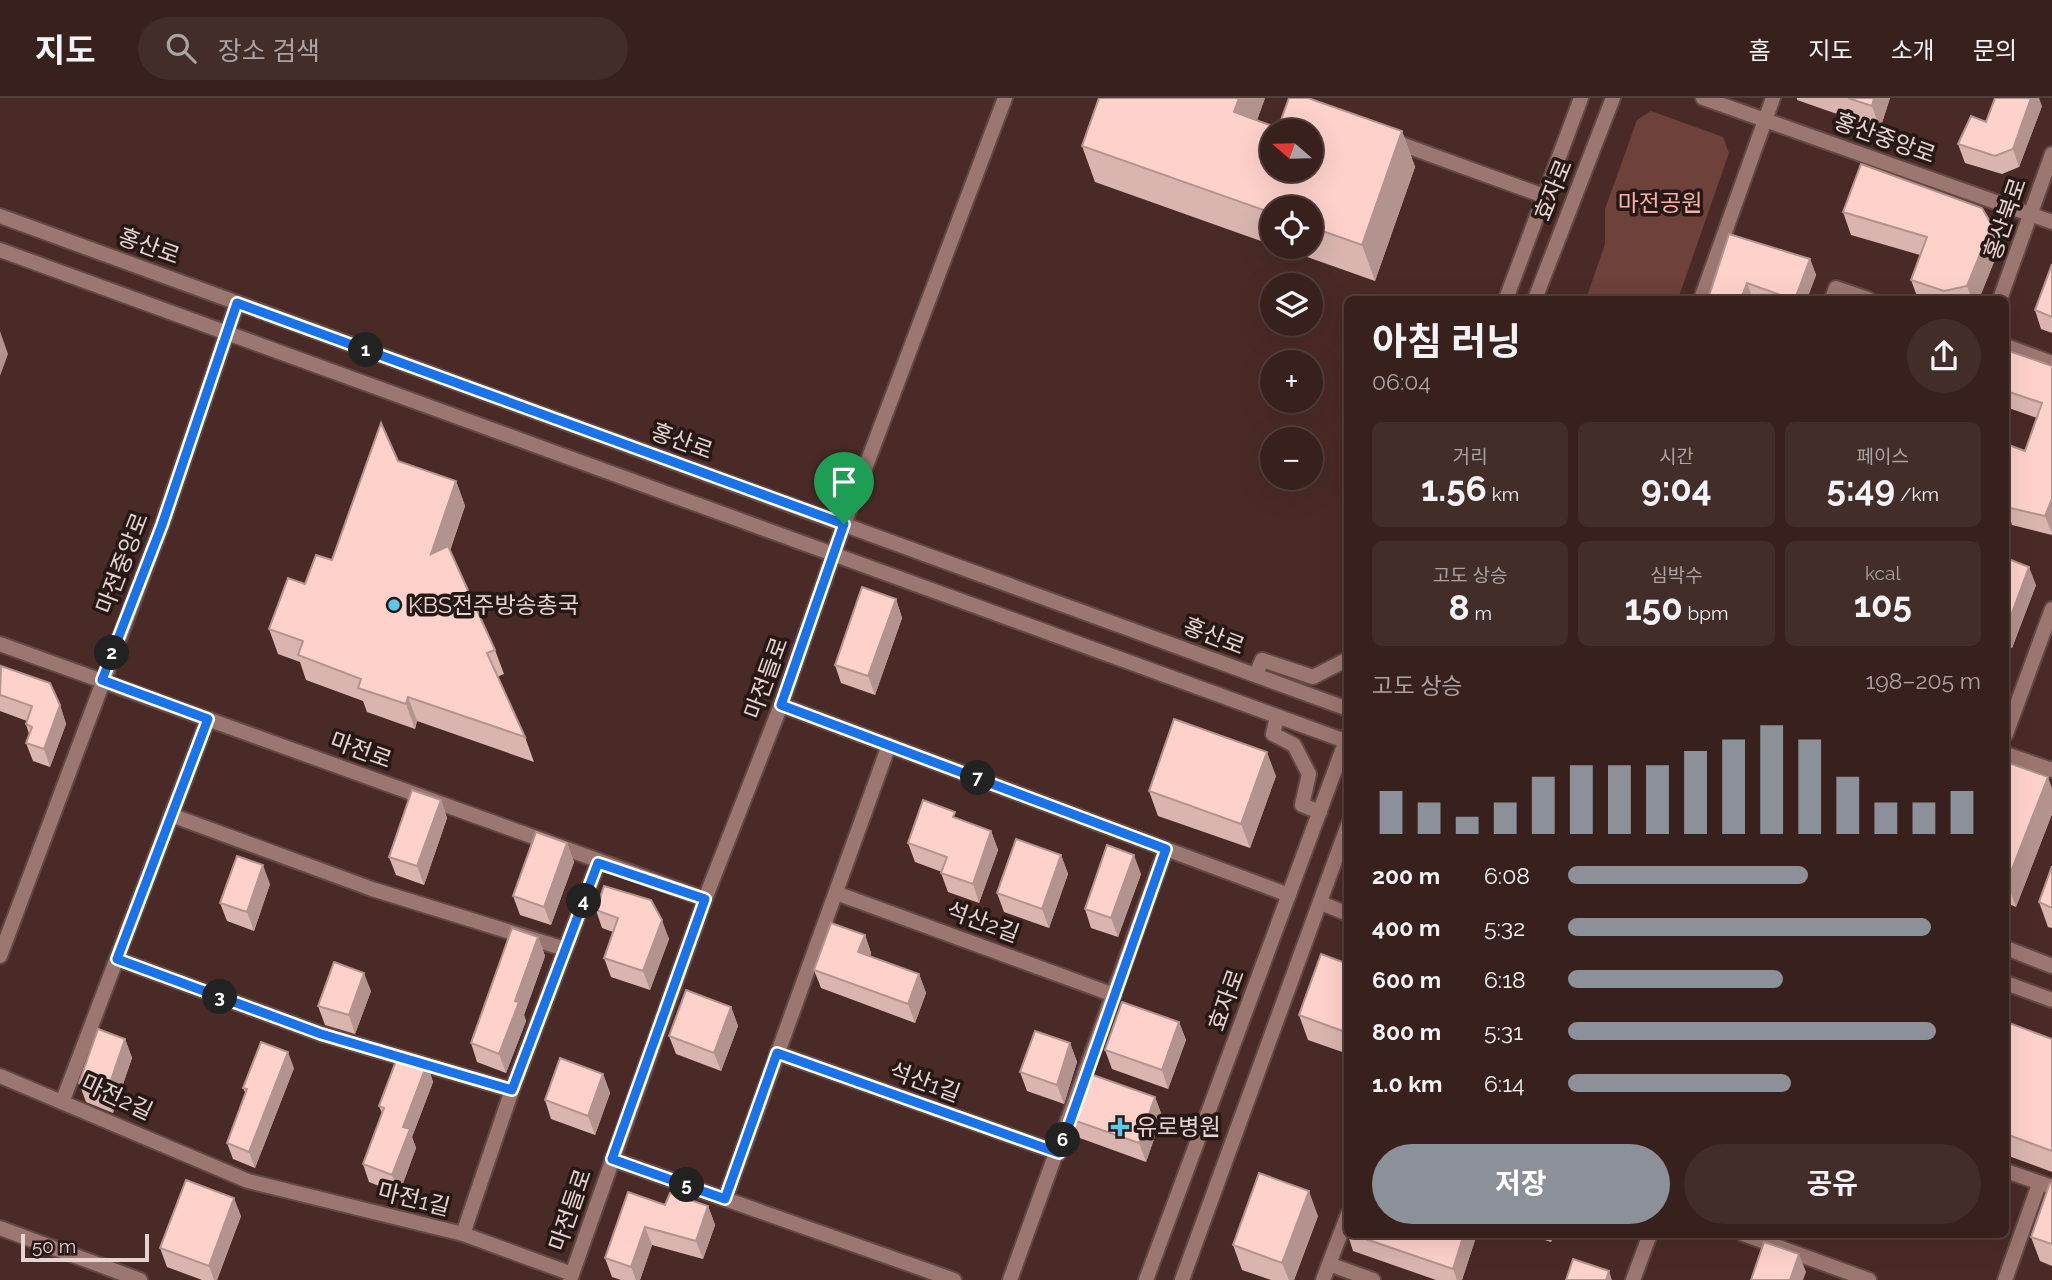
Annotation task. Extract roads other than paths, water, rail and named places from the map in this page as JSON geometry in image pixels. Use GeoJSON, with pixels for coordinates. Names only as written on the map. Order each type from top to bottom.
{"type":"FeatureCollection","features":[{"type":"Feature","properties":{"kind":"street","name":"마전들로"},"geometry":{"type":"LineString","coordinates":[[463,1234],[571,1277],[705,899],[781,705],[844,524],[1005,98]]}},
{"type":"Feature","properties":{"kind":"street","name":"효자로"},"geometry":{"type":"LineString","coordinates":[[1507,296],[1581,98]]}},
{"type":"Feature","properties":{"kind":"street","name":"효자로"},"geometry":{"type":"LineString","coordinates":[[1536,296],[1614,98]]}},
{"type":"Feature","properties":{"kind":"street","name":"홍산중앙로"},"geometry":{"type":"LineString","coordinates":[[1703,98],[2052,222]]}},
{"type":"Feature","properties":{"kind":"street"},"geometry":{"type":"LineString","coordinates":[[1701,296],[1773,98]]}},
{"type":"Feature","properties":{"kind":"street"},"geometry":{"type":"LineString","coordinates":[[1374,134],[1544,196]]}},
{"type":"Feature","properties":{"kind":"street","name":"홍산북로"},"geometry":{"type":"LineString","coordinates":[[2001,296],[2052,153]]}},
{"type":"Feature","properties":{"kind":"street","name":"홍산로"},"geometry":{"type":"LineString","coordinates":[[0,216],[1344,708]]}},
{"type":"Feature","properties":{"kind":"street"},"geometry":{"type":"LineString","coordinates":[[0,250],[1277,717],[1344,739]]}},
{"type":"Feature","properties":{"kind":"street"},"geometry":{"type":"LineString","coordinates":[[1833,296],[1836,288],[1859,296]]}},
{"type":"Feature","properties":{"kind":"street","name":"마전중앙로"},"geometry":{"type":"LineString","coordinates":[[0,956],[162,525],[237,303]]}},
{"type":"Feature","properties":{"kind":"street"},"geometry":{"type":"LineString","coordinates":[[2009,347],[2052,363]]}},
{"type":"Feature","properties":{"kind":"street"},"geometry":{"type":"LineString","coordinates":[[2009,726],[2052,609]]}},
{"type":"Feature","properties":{"kind":"street","name":"마전로"},"geometry":{"type":"LineString","coordinates":[[1,646],[102,680],[598,863],[705,899]]}},
{"type":"Feature","properties":{"kind":"street"},"geometry":{"type":"LineString","coordinates":[[1256,675],[1262,660],[1312,677],[1344,661]]}},
{"type":"Feature","properties":{"kind":"street"},"geometry":{"type":"LineString","coordinates":[[781,705],[1289,895]]}},
{"type":"Feature","properties":{"kind":"street"},"geometry":{"type":"LineString","coordinates":[[1277,717],[1273,734],[1294,745],[1309,774],[1302,805],[1320,812]]}},
{"type":"Feature","properties":{"kind":"street","name":"마전2길"},"geometry":{"type":"LineString","coordinates":[[208,719],[63,1100],[248,1181]]}},
{"type":"Feature","properties":{"kind":"street"},"geometry":{"type":"LineString","coordinates":[[725,1199],[889,745]]}},
{"type":"Feature","properties":{"kind":"street","name":"효자로"},"geometry":{"type":"LineString","coordinates":[[1146,1280],[1344,748]]}},
{"type":"Feature","properties":{"kind":"street"},"geometry":{"type":"LineString","coordinates":[[2009,755],[2052,770]]}},
{"type":"Feature","properties":{"kind":"street"},"geometry":{"type":"LineString","coordinates":[[171,815],[372,889],[565,949]]}},
{"type":"Feature","properties":{"kind":"street"},"geometry":{"type":"LineString","coordinates":[[1182,1280],[1344,837]]}},
{"type":"Feature","properties":{"kind":"street"},"geometry":{"type":"LineString","coordinates":[[1010,1280],[1059,1153],[1166,849]]}},
{"type":"Feature","properties":{"kind":"street","name":"마전1길"},"geometry":{"type":"LineString","coordinates":[[248,1181],[463,1234],[512,1090],[598,863]]}},
{"type":"Feature","properties":{"kind":"street","name":"석산2길"},"geometry":{"type":"LineString","coordinates":[[836,892],[1114,995]]}},
{"type":"Feature","properties":{"kind":"street"},"geometry":{"type":"LineString","coordinates":[[1321,903],[1344,912]]}},
{"type":"Feature","properties":{"kind":"street"},"geometry":{"type":"LineString","coordinates":[[2009,949],[2052,965]]}},
{"type":"Feature","properties":{"kind":"street"},"geometry":{"type":"LineString","coordinates":[[117,959],[321,1034],[512,1090]]}},
{"type":"Feature","properties":{"kind":"street"},"geometry":{"type":"LineString","coordinates":[[2009,984],[2052,1000]]}},
{"type":"Feature","properties":{"kind":"street","name":"석산1길"},"geometry":{"type":"LineString","coordinates":[[777,1053],[1059,1153]]}},
{"type":"Feature","properties":{"kind":"street"},"geometry":{"type":"LineString","coordinates":[[0,1076],[63,1100]]}},
{"type":"Feature","properties":{"kind":"street"},"geometry":{"type":"LineString","coordinates":[[612,1159],[954,1280]]}},
{"type":"Feature","properties":{"kind":"street"},"geometry":{"type":"LineString","coordinates":[[2005,1280],[2046,1185],[2009,1172]]}},
{"type":"Feature","properties":{"kind":"street"},"geometry":{"type":"LineString","coordinates":[[1323,1280],[1344,1225]]}},
{"type":"Feature","properties":{"kind":"street"},"geometry":{"type":"LineString","coordinates":[[0,1228],[140,1280]]}},
{"type":"Feature","properties":{"kind":"street"},"geometry":{"type":"LineString","coordinates":[[1633,1280],[1649,1238]]}},
{"type":"Feature","properties":{"kind":"street"},"geometry":{"type":"LineString","coordinates":[[1754,1238],[1869,1280]]}},
{"type":"Feature","properties":{"kind":"street"},"geometry":{"type":"LineString","coordinates":[[1329,1264],[1373,1280]]}},
{"type":"Feature","properties":{"kind":"place","name":"KBS전주방송총국"},"geometry":{"type":"Point","coordinates":[394,605]}},
{"type":"Feature","properties":{"kind":"place","name":"유로병원"},"geometry":{"type":"Point","coordinates":[1120,1127]}},
{"type":"Feature","properties":{"kind":"park label","name":"마전공원"},"geometry":{"type":"Point","coordinates":[1660,203]}}]}
